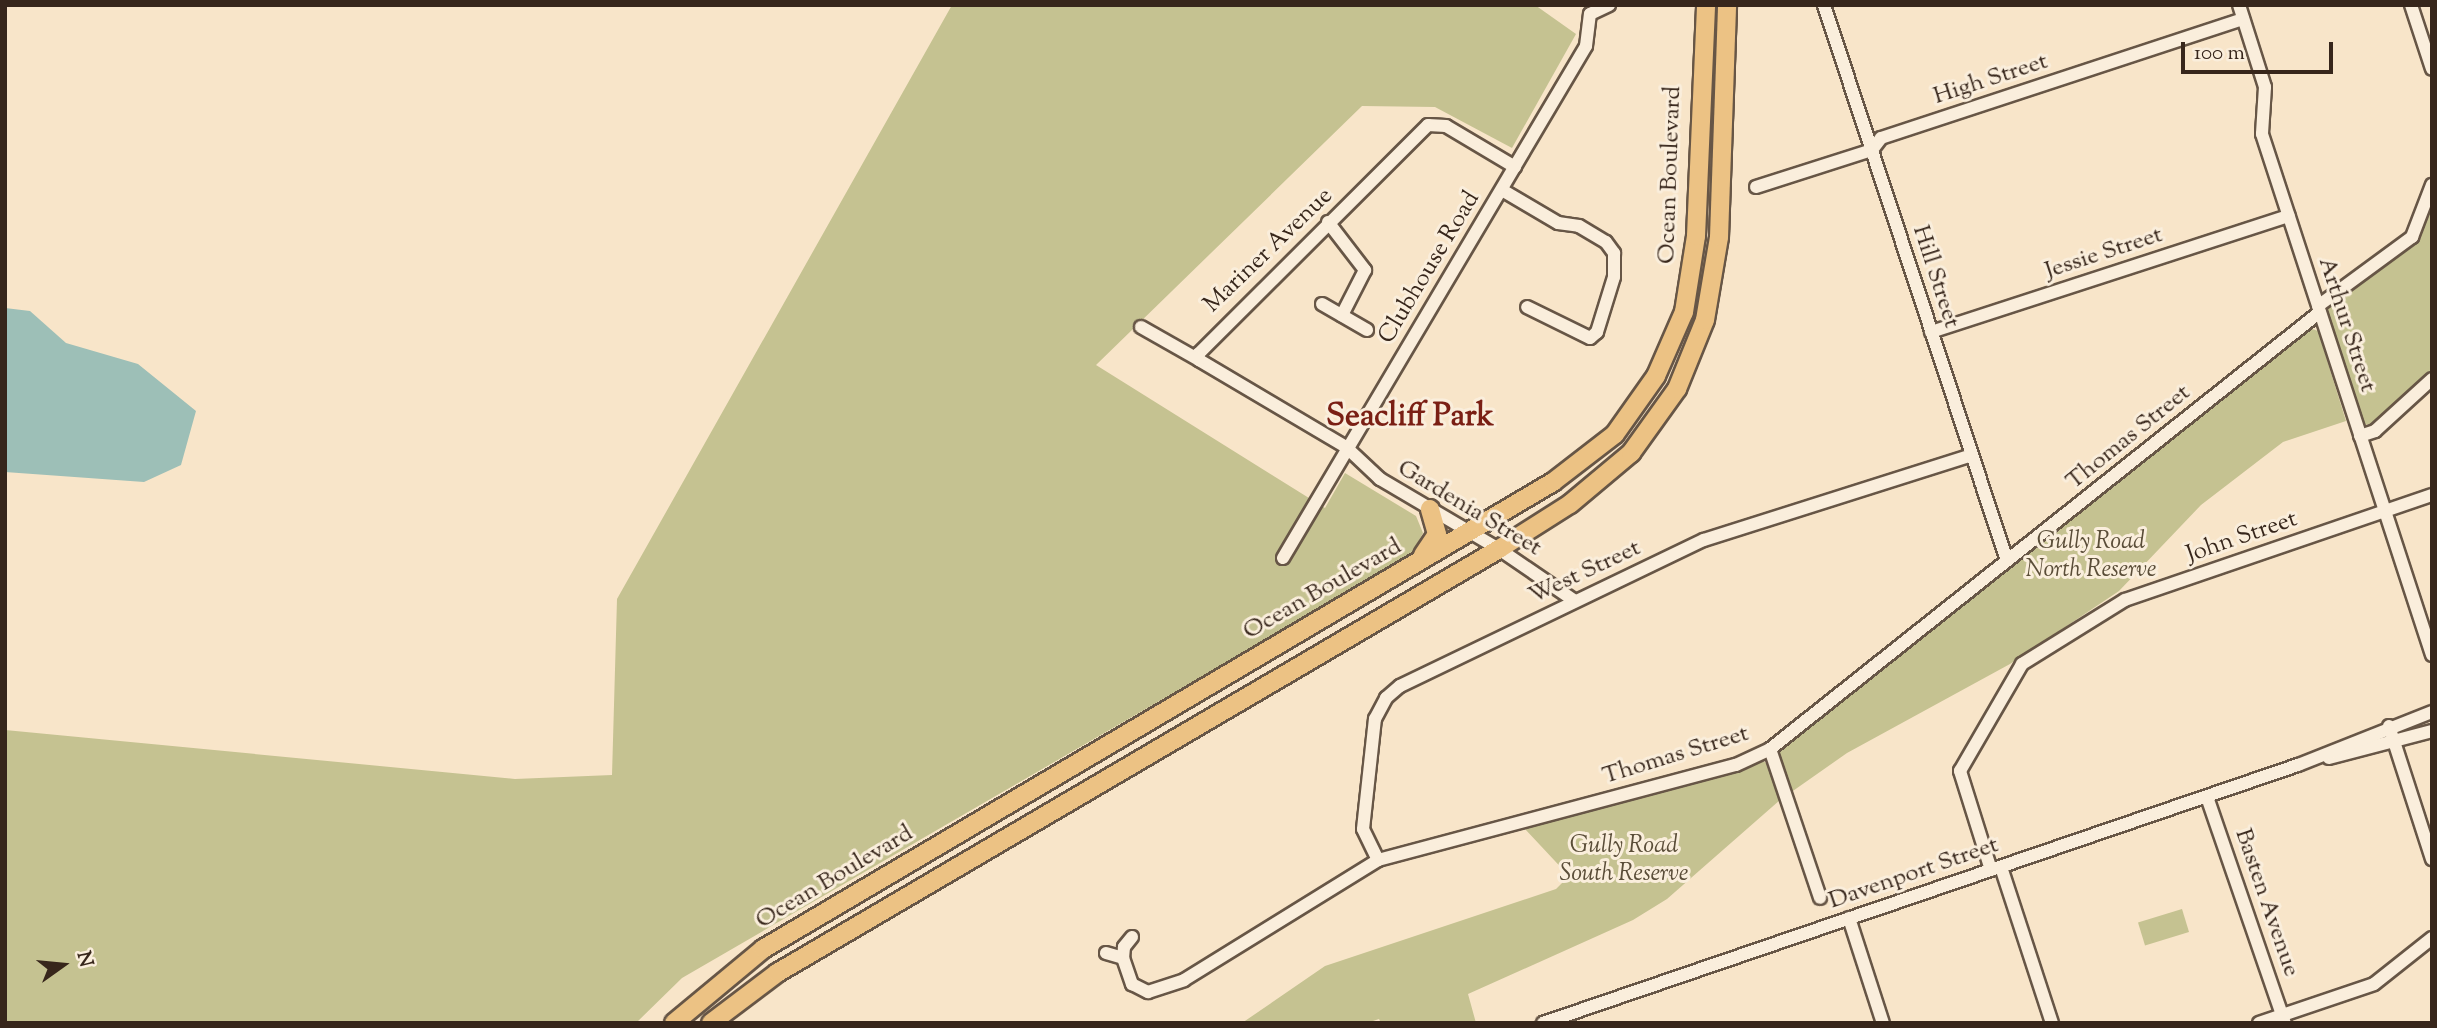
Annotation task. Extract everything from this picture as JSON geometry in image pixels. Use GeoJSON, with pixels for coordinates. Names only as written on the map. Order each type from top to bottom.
{"type":"FeatureCollection","features":[{"type":"Feature","properties":{"kind":"main road","name":"Ocean Boulevard"},"geometry":{"type":"LineString","coordinates":[[674,1023],[763,949],[1468,533],[1584,461],[1615,434],[1635,410],[1672,344],[1684,312],[1696,236],[1706,5]]}},
{"type":"Feature","properties":{"kind":"main road","name":"Ocean Boulevard"},"geometry":{"type":"LineString","coordinates":[[711,1023],[777,973],[1499,549],[1570,504],[1632,453],[1677,389],[1705,320],[1719,237],[1727,5]]}},
{"type":"Feature","properties":{"kind":"main road"},"geometry":{"type":"LineString","coordinates":[[1398,574],[1434,543],[1437,534],[1430,509]]}},
{"type":"Feature","properties":{"kind":"main road"},"geometry":{"type":"LineString","coordinates":[[1277,645],[1324,631],[1330,640],[1326,649]]}},
{"type":"Feature","properties":{"kind":"street","name":"Clubhouse Road"},"geometry":{"type":"LineString","coordinates":[[1283,558],[1346,447],[1586,46],[1590,14],[1609,5]]}},
{"type":"Feature","properties":{"kind":"street","name":"Hill Street"},"geometry":{"type":"LineString","coordinates":[[1824,5],[2007,561]]}},
{"type":"Feature","properties":{"kind":"street","name":"Arthur Street"},"geometry":{"type":"LineString","coordinates":[[2239,5],[2265,86],[2262,134],[2432,655]]}},
{"type":"Feature","properties":{"kind":"street"},"geometry":{"type":"LineString","coordinates":[[2410,5],[2432,69]]}},
{"type":"Feature","properties":{"kind":"street","name":"High Street"},"geometry":{"type":"LineString","coordinates":[[1756,187],[1872,150],[1881,138],[2243,19]]}},
{"type":"Feature","properties":{"kind":"street","name":"Mariner Avenue"},"geometry":{"type":"LineString","coordinates":[[1199,360],[1205,344],[1433,123],[1515,167]]}},
{"type":"Feature","properties":{"kind":"street","name":"Thomas Street"},"geometry":{"type":"LineString","coordinates":[[1124,958],[1132,984],[1148,992],[1184,980],[1378,860],[1736,765],[1770,749],[2412,237],[2432,185]]}},
{"type":"Feature","properties":{"kind":"street"},"geometry":{"type":"LineString","coordinates":[[1502,190],[1558,223],[1578,226],[1606,242],[1614,253],[1614,277],[1597,332],[1590,338],[1527,307]]}},
{"type":"Feature","properties":{"kind":"street","name":"Jessie Street"},"geometry":{"type":"LineString","coordinates":[[1931,332],[2289,216]]}},
{"type":"Feature","properties":{"kind":"street"},"geometry":{"type":"LineString","coordinates":[[1328,222],[1365,270],[1342,316]]}},
{"type":"Feature","properties":{"kind":"street"},"geometry":{"type":"LineString","coordinates":[[1322,304],[1367,330]]}},
{"type":"Feature","properties":{"kind":"street"},"geometry":{"type":"LineString","coordinates":[[1141,327],[1346,447]]}},
{"type":"Feature","properties":{"kind":"street"},"geometry":{"type":"LineString","coordinates":[[2360,436],[2375,431],[2432,379]]}},
{"type":"Feature","properties":{"kind":"street","name":"Gardenia Street"},"geometry":{"type":"LineString","coordinates":[[1346,447],[1380,480],[1499,549],[1575,601]]}},
{"type":"Feature","properties":{"kind":"street","name":"West Street"},"geometry":{"type":"LineString","coordinates":[[1378,860],[1363,829],[1375,719],[1387,698],[1400,686],[1704,540],[1972,455]]}},
{"type":"Feature","properties":{"kind":"street","name":"John Street"},"geometry":{"type":"LineString","coordinates":[[2052,1023],[1960,771],[2022,664],[2125,600],[2432,495]]}},
{"type":"Feature","properties":{"kind":"street"},"geometry":{"type":"LineString","coordinates":[[2298,765],[2389,726],[2432,712]]}},
{"type":"Feature","properties":{"kind":"street"},"geometry":{"type":"LineString","coordinates":[[2389,726],[2432,859]]}},
{"type":"Feature","properties":{"kind":"street"},"geometry":{"type":"LineString","coordinates":[[2298,765],[2394,743],[2432,731]]}},
{"type":"Feature","properties":{"kind":"street"},"geometry":{"type":"LineString","coordinates":[[1770,749],[1820,898]]}},
{"type":"Feature","properties":{"kind":"street","name":"Davenport Street"},"geometry":{"type":"LineString","coordinates":[[1543,1023],[2298,765]]}},
{"type":"Feature","properties":{"kind":"street","name":"Basten Avenue"},"geometry":{"type":"LineString","coordinates":[[2207,796],[2283,1019]]}},
{"type":"Feature","properties":{"kind":"street"},"geometry":{"type":"LineString","coordinates":[[1849,918],[1883,1023]]}},
{"type":"Feature","properties":{"kind":"street"},"geometry":{"type":"LineString","coordinates":[[1106,953],[1124,958],[1124,947],[1132,937]]}},
{"type":"Feature","properties":{"kind":"street"},"geometry":{"type":"LineString","coordinates":[[2259,1023],[2283,1019],[2374,984],[2432,938]]}},
{"type":"Feature","properties":{"kind":"green space"},"geometry":{"type":"Polygon","coordinates":[[[952,5],[1535,5],[1576,34],[1512,148],[1435,107],[1362,106],[1096,365],[1325,508],[1345,473],[1416,516],[1423,533],[1411,555],[682,978],[636,1023],[5,1023],[5,730],[515,779],[612,775],[617,599],[952,5]]]}},
{"type":"Feature","properties":{"kind":"green space"},"geometry":{"type":"Polygon","coordinates":[[[2432,199],[2432,369],[2372,424],[2363,425],[2324,307],[2417,239],[2432,199]]]}},
{"type":"Feature","properties":{"kind":"green space","name":"Gully Road North Reserve"},"geometry":{"type":"Polygon","coordinates":[[[2310,328],[2318,331],[2346,421],[2283,442],[2201,505],[2119,591],[2010,664],[1847,753],[1790,793],[1776,750],[2310,328]]]}},
{"type":"Feature","properties":{"kind":"green space","name":"Gully Road South Reserve"},"geometry":{"type":"Polygon","coordinates":[[[1761,760],[1768,764],[1780,800],[1667,899],[1633,920],[1468,994],[1476,1023],[1381,1023],[1379,1019],[1367,1023],[1242,1023],[1325,966],[1556,889],[1569,876],[1525,829],[1733,774],[1761,760]]]}},
{"type":"Feature","properties":{"kind":"green space"},"geometry":{"type":"Polygon","coordinates":[[[2182,909],[2189,932],[2145,945],[2138,922],[2182,909]]]}},
{"type":"Feature","properties":{"kind":"water"},"geometry":{"type":"Polygon","coordinates":[[[5,308],[30,311],[66,343],[138,364],[196,411],[181,465],[144,482],[5,472],[5,308]]]}},
{"type":"Feature","properties":{"kind":"district","name":"Seacliff Park"},"geometry":{"type":"Point","coordinates":[1410,417]}}]}
